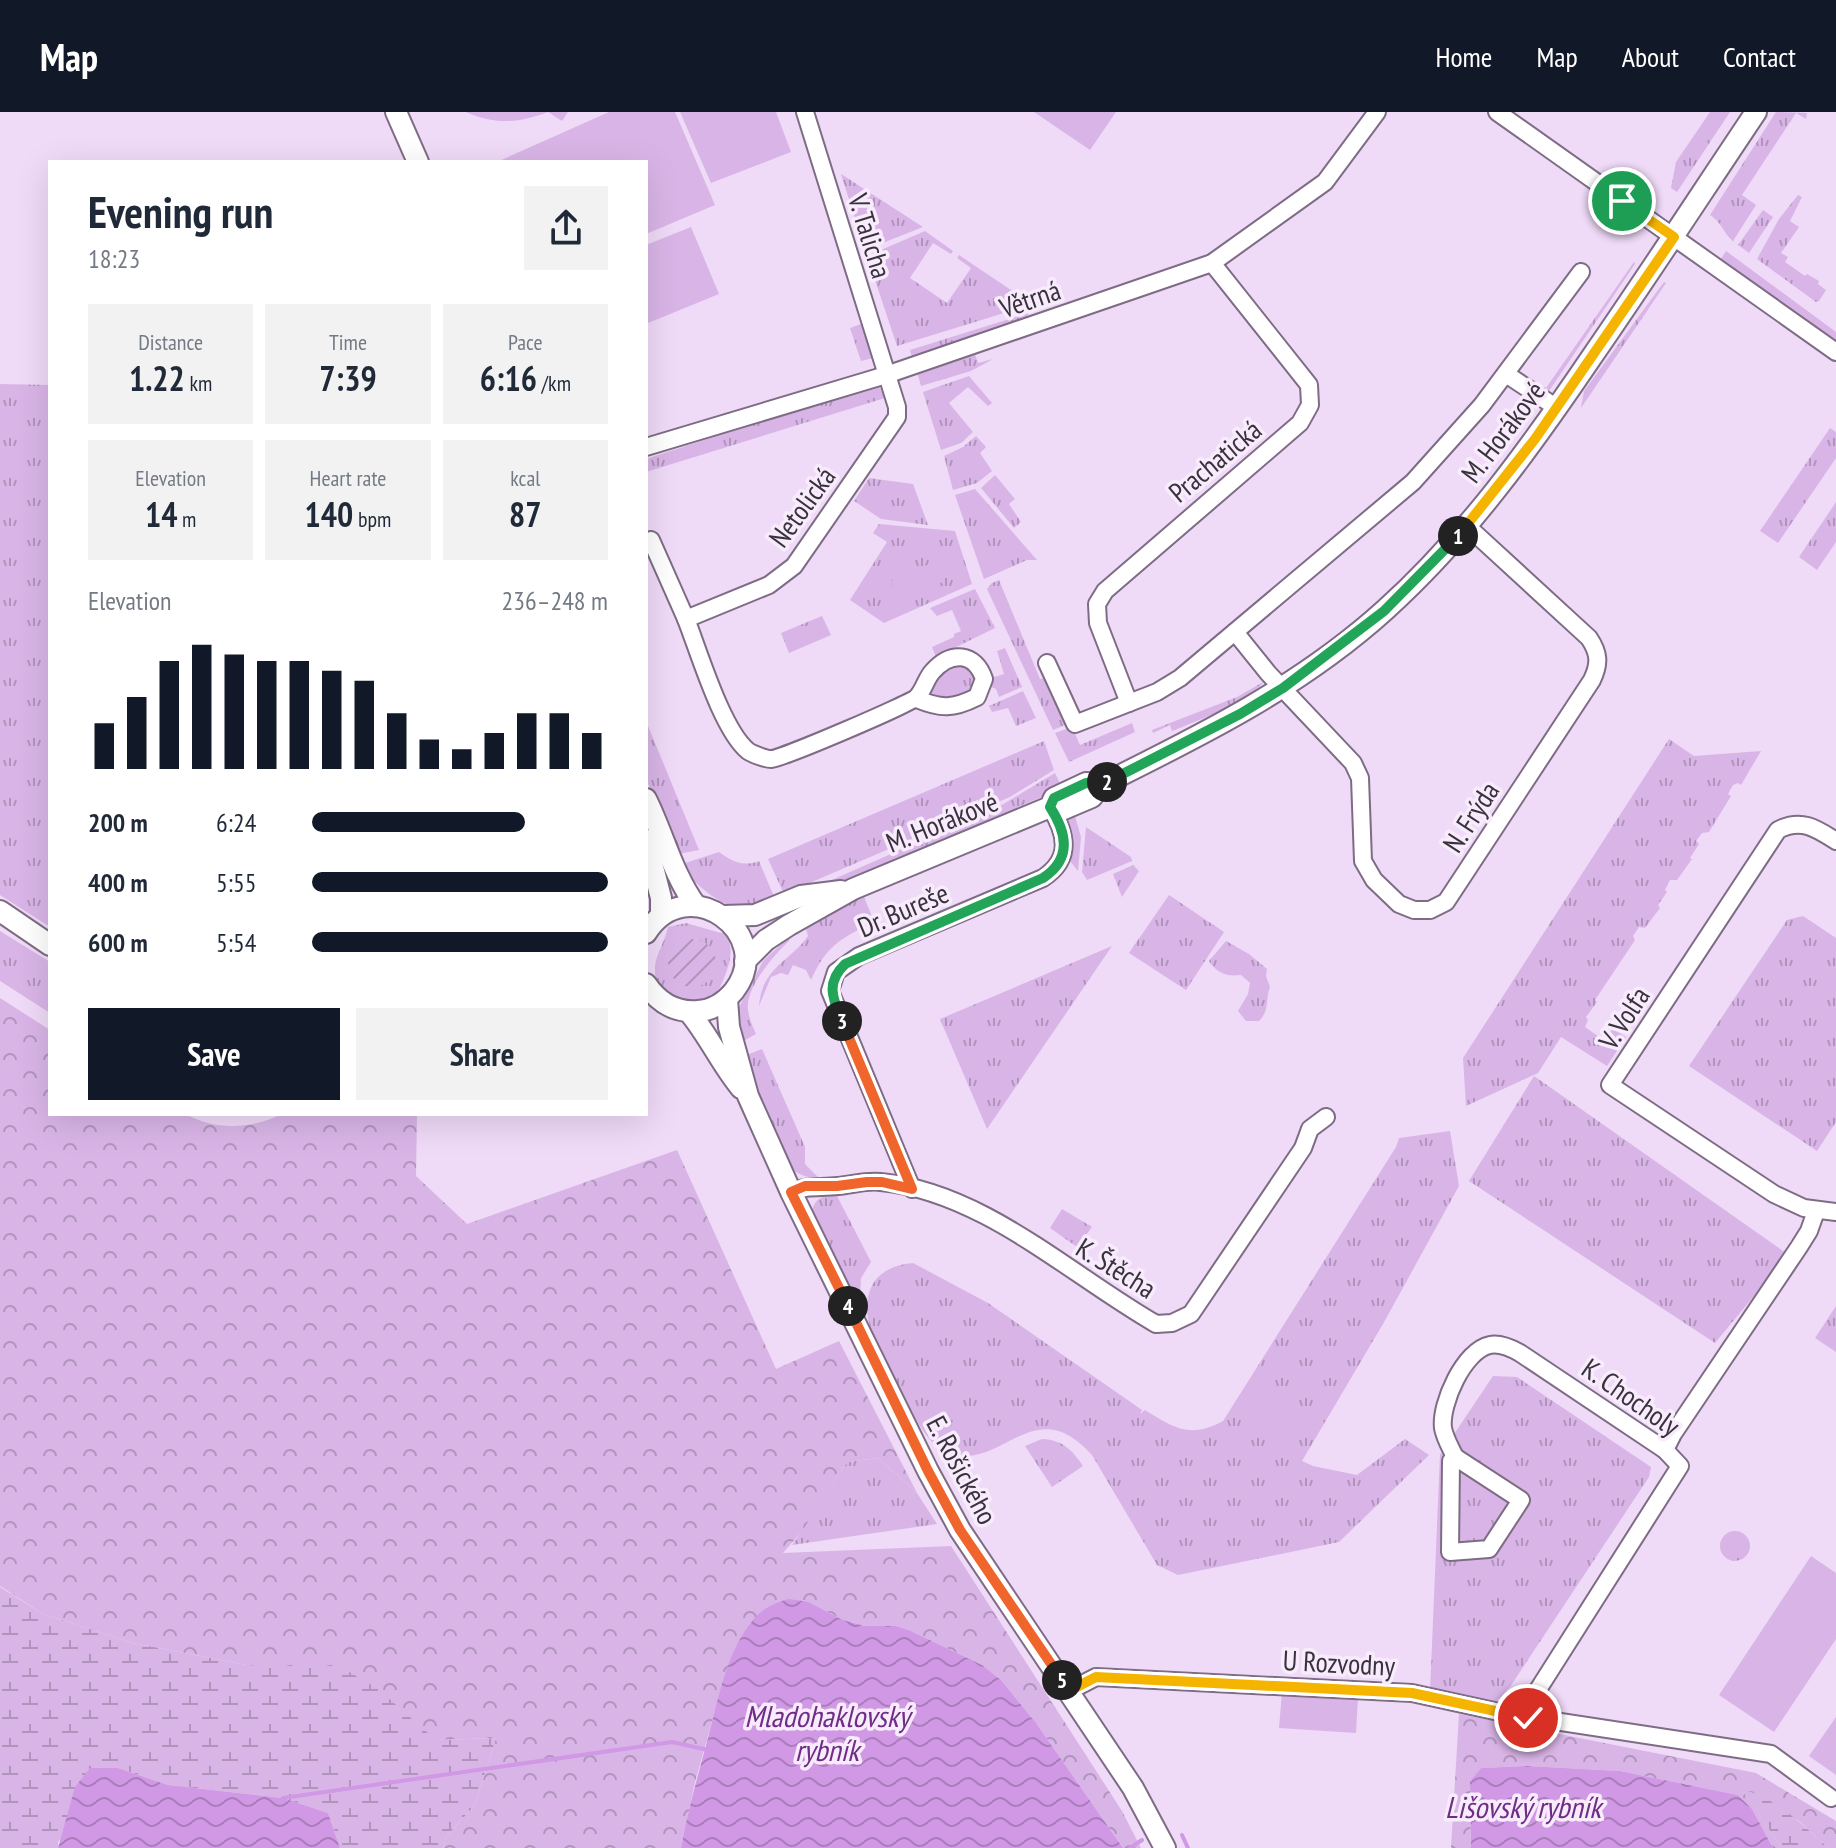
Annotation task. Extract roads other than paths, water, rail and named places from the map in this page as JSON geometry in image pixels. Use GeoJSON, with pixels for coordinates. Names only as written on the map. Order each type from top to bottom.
{"type":"FeatureCollection","features":[{"type":"Feature","properties":{"kind":"street"},"geometry":{"type":"LineString","coordinates":[[396,112],[417,160]]}},
{"type":"Feature","properties":{"kind":"street","name":"Větrná"},"geometry":{"type":"LineString","coordinates":[[648,446],[886,375],[1212,263],[1325,182],[1377,112]]}},
{"type":"Feature","properties":{"kind":"street"},"geometry":{"type":"LineString","coordinates":[[1497,112],[1836,352]]}},
{"type":"Feature","properties":{"kind":"street","name":"M. Horákové"},"geometry":{"type":"LineString","coordinates":[[745,961],[766,940],[853,889],[1051,807],[1054,798],[1069,790],[1086,783],[1099,785],[1200,736],[1283,688],[1384,611],[1467,526],[1557,408],[1756,112]]}},
{"type":"Feature","properties":{"kind":"street","name":"V. Talicha"},"geometry":{"type":"LineString","coordinates":[[810,113],[886,375]]}},
{"type":"Feature","properties":{"kind":"street","name":"Prachatická"},"geometry":{"type":"LineString","coordinates":[[1129,703],[1098,623],[1097,604],[1105,591],[1300,423],[1310,405],[1309,385],[1212,263]]}},
{"type":"Feature","properties":{"kind":"street"},"geometry":{"type":"LineString","coordinates":[[1047,663],[1075,724],[1157,692],[1180,678],[1413,482],[1482,405],[1581,272]]}},
{"type":"Feature","properties":{"kind":"street"},"geometry":{"type":"LineString","coordinates":[[1506,374],[1557,408]]}},
{"type":"Feature","properties":{"kind":"street","name":"Netolická"},"geometry":{"type":"LineString","coordinates":[[686,619],[769,585],[794,566],[897,417],[897,407],[886,375]]}},
{"type":"Feature","properties":{"kind":"street","name":"N. Frýda"},"geometry":{"type":"LineString","coordinates":[[1283,688],[1353,763],[1360,778],[1363,861],[1374,880],[1399,904],[1414,910],[1430,910],[1446,902],[1599,667],[1597,650],[1589,638],[1467,526]]}},
{"type":"Feature","properties":{"kind":"street"},"geometry":{"type":"LineString","coordinates":[[651,540],[730,728],[749,752],[772,759],[801,751],[917,699]]}},
{"type":"Feature","properties":{"kind":"street"},"geometry":{"type":"LineString","coordinates":[[1235,632],[1283,688]]}},
{"type":"Feature","properties":{"kind":"street"},"geometry":{"type":"LineString","coordinates":[[648,804],[671,864],[696,906]]}},
{"type":"Feature","properties":{"kind":"street","name":"Dr. Bureše"},"geometry":{"type":"LineString","coordinates":[[912,1189],[830,991],[836,972],[859,956],[1031,884],[1056,870],[1064,845],[1060,822],[1051,807]]}},
{"type":"Feature","properties":{"kind":"street","name":"V. Volfa"},"geometry":{"type":"LineString","coordinates":[[1836,841],[1812,825],[1790,824],[1778,830],[1610,1085],[1774,1194],[1816,1211],[1836,1212]]}},
{"type":"Feature","properties":{"kind":"street"},"geometry":{"type":"LineString","coordinates":[[648,848],[661,898],[661,915]]}},
{"type":"Feature","properties":{"kind":"street","name":"M. Horákové"},"geometry":{"type":"LineString","coordinates":[[724,916],[755,915],[801,896],[853,889]]}},
{"type":"Feature","properties":{"kind":"street"},"geometry":{"type":"LineString","coordinates":[[648,931],[661,915],[672,909],[696,906],[711,909],[724,916],[736,929],[743,944],[745,961],[737,988],[715,1007],[689,1012],[675,1009],[648,991]]}},
{"type":"Feature","properties":{"kind":"street"},"geometry":{"type":"LineString","coordinates":[[0,911],[48,944]]}},
{"type":"Feature","properties":{"kind":"street","name":"E. Rošického"},"geometry":{"type":"LineString","coordinates":[[727,999],[729,1027],[748,1096],[791,1192],[928,1471],[960,1530],[1133,1788],[1165,1848]]}},
{"type":"Feature","properties":{"kind":"street","name":"E. Rošického"},"geometry":{"type":"LineString","coordinates":[[689,1012],[748,1096]]}},
{"type":"Feature","properties":{"kind":"street","name":"K. Štěcha"},"geometry":{"type":"LineString","coordinates":[[791,1192],[805,1186],[882,1182],[975,1209],[1156,1324],[1172,1323],[1191,1314],[1303,1148],[1310,1129],[1326,1117]]}},
{"type":"Feature","properties":{"kind":"street"},"geometry":{"type":"LineString","coordinates":[[1665,1450],[1799,1247],[1816,1211]]}},
{"type":"Feature","properties":{"kind":"street","name":"K. Chocholy"},"geometry":{"type":"LineString","coordinates":[[1455,1457],[1451,1461],[1450,1552],[1489,1549],[1521,1500],[1455,1457],[1443,1426],[1447,1399],[1464,1367],[1489,1345],[1505,1346],[1520,1353],[1665,1450],[1680,1466],[1534,1696],[1528,1718]]}},
{"type":"Feature","properties":{"kind":"street","name":"U Rozvodny"},"geometry":{"type":"LineString","coordinates":[[1069,1691],[1096,1677],[1412,1693],[1528,1718],[1771,1754],[1831,1798]]}},
{"type":"Feature","properties":{"kind":"water","name":"Mladohaklovský rybník"},"geometry":{"type":"Polygon","coordinates":[[[789,1599],[809,1602],[843,1620],[865,1626],[896,1626],[909,1630],[982,1665],[1001,1680],[1036,1723],[1123,1848],[681,1848],[730,1660],[744,1632],[757,1616],[769,1606],[789,1599]]]}},
{"type":"Feature","properties":{"kind":"water","name":"Lišovský rybník"},"geometry":{"type":"Polygon","coordinates":[[[1527,1766],[1620,1771],[1738,1795],[1752,1809],[1773,1848],[1471,1848],[1470,1781],[1481,1768],[1527,1766]]]}},
{"type":"Feature","properties":{"kind":"water"},"geometry":{"type":"Polygon","coordinates":[[[90,1768],[118,1768],[168,1785],[283,1798],[328,1813],[340,1848],[58,1848],[75,1787],[90,1768]]]}},
{"type":"Feature","properties":{"kind":"waterway"},"geometry":{"type":"LineString","coordinates":[[280,1802],[283,1798],[672,1742],[708,1750]]}},
{"type":"Feature","properties":{"kind":"waterway"},"geometry":{"type":"LineString","coordinates":[[1182,1835],[1188,1848]]}},
{"type":"Feature","properties":{"kind":"waterway"},"geometry":{"type":"LineString","coordinates":[[1130,1848],[1142,1840]]}}]}
